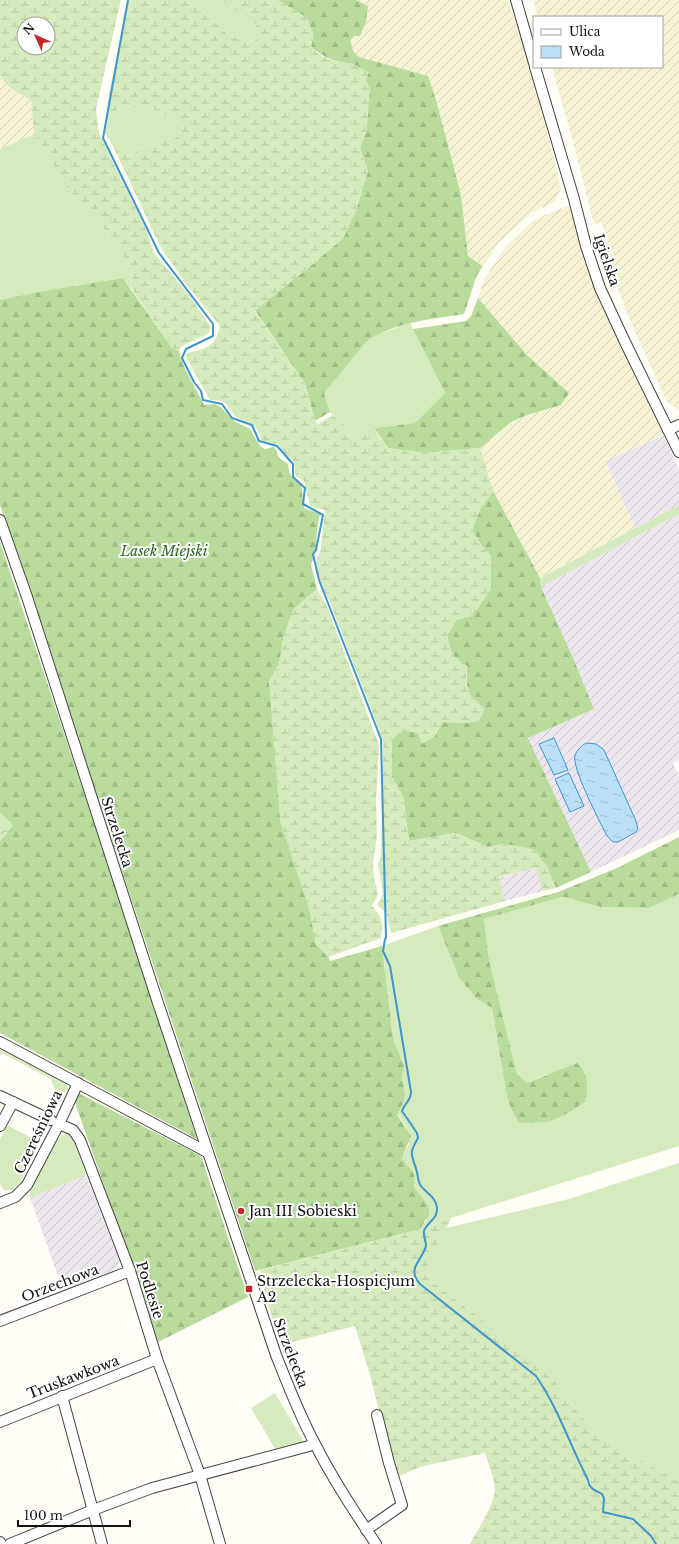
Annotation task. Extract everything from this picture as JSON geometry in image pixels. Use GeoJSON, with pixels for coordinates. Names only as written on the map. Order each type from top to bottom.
{"type":"FeatureCollection","features":[{"type":"Feature","properties":{"kind":"street"},"geometry":{"type":"LineString","coordinates":[[516,0],[533,60]]}},
{"type":"Feature","properties":{"kind":"street","name":"Igielska"},"geometry":{"type":"LineString","coordinates":[[535,68],[574,199],[586,246],[600,288],[679,452]]}},
{"type":"Feature","properties":{"kind":"street"},"geometry":{"type":"LineString","coordinates":[[668,430],[679,425]]}},
{"type":"Feature","properties":{"kind":"street","name":"Strzelecka"},"geometry":{"type":"LineString","coordinates":[[0,520],[27,597],[103,836],[207,1152],[276,1356],[314,1443],[337,1484],[376,1544]]}},
{"type":"Feature","properties":{"kind":"street"},"geometry":{"type":"LineString","coordinates":[[0,1042],[207,1152]]}},
{"type":"Feature","properties":{"kind":"street","name":"Czereśniowa"},"geometry":{"type":"LineString","coordinates":[[0,1203],[15,1197],[27,1185],[55,1122],[78,1083]]}},
{"type":"Feature","properties":{"kind":"street","name":"Podlesie"},"geometry":{"type":"LineString","coordinates":[[0,1096],[73,1130],[80,1140],[130,1271],[157,1359],[200,1475],[220,1544]]}},
{"type":"Feature","properties":{"kind":"street"},"geometry":{"type":"LineString","coordinates":[[0,1126],[13,1102]]}},
{"type":"Feature","properties":{"kind":"street","name":"Orzechowa"},"geometry":{"type":"LineString","coordinates":[[0,1322],[130,1271]]}},
{"type":"Feature","properties":{"kind":"street","name":"Truskawkowa"},"geometry":{"type":"LineString","coordinates":[[0,1422],[157,1359]]}},
{"type":"Feature","properties":{"kind":"street"},"geometry":{"type":"LineString","coordinates":[[62,1396],[102,1544]]}},
{"type":"Feature","properties":{"kind":"street"},"geometry":{"type":"LineString","coordinates":[[366,1530],[402,1505],[377,1415]]}},
{"type":"Feature","properties":{"kind":"street"},"geometry":{"type":"LineString","coordinates":[[10,1544],[152,1488],[309,1446],[314,1443]]}},
{"type":"Feature","properties":{"kind":"shaded area"},"geometry":{"type":"Polygon","coordinates":[[[356,0],[508,0],[534,79],[561,188],[555,202],[531,213],[499,243],[483,266],[468,256],[461,195],[428,77],[359,57],[353,51],[349,40],[354,36],[368,6],[356,0]]]}},
{"type":"Feature","properties":{"kind":"shaded area"},"geometry":{"type":"Polygon","coordinates":[[[533,0],[679,0],[679,410],[667,402],[632,325],[601,246],[609,243],[601,222],[594,224],[552,68],[663,68],[663,16],[538,16],[533,0]]]}},
{"type":"Feature","properties":{"kind":"shaded area"},"geometry":{"type":"Polygon","coordinates":[[[0,77],[10,88],[31,100],[34,134],[0,149],[0,77]]]}},
{"type":"Feature","properties":{"kind":"shaded area"},"geometry":{"type":"Polygon","coordinates":[[[565,207],[571,207],[630,361],[664,435],[605,461],[635,528],[540,578],[493,491],[480,448],[511,422],[527,415],[561,405],[569,393],[527,355],[478,298],[484,279],[505,247],[532,222],[542,216],[565,207]]]}},
{"type":"Feature","properties":{"kind":"shaded area"},"geometry":{"type":"Polygon","coordinates":[[[664,435],[679,470],[679,505],[635,528],[605,461],[664,435]]]}},
{"type":"Feature","properties":{"kind":"shaded area"},"geometry":{"type":"Polygon","coordinates":[[[679,514],[679,760],[673,763],[679,776],[679,830],[591,872],[528,738],[594,709],[541,587],[679,514]]]}},
{"type":"Feature","properties":{"kind":"shaded area"},"geometry":{"type":"Polygon","coordinates":[[[536,868],[543,891],[505,901],[498,878],[536,868]]]}},
{"type":"Feature","properties":{"kind":"shaded area"},"geometry":{"type":"Polygon","coordinates":[[[86,1175],[120,1262],[116,1269],[63,1290],[30,1198],[86,1175]]]}},
{"type":"Feature","properties":{"kind":"green space"},"geometry":{"type":"Polygon","coordinates":[[[0,0],[121,0],[96,109],[99,133],[147,232],[154,253],[189,295],[211,327],[208,334],[182,346],[179,351],[172,348],[131,288],[132,273],[124,256],[100,223],[77,203],[34,134],[31,100],[10,88],[0,77],[0,0]]]}},
{"type":"Feature","properties":{"kind":"green space"},"geometry":{"type":"Polygon","coordinates":[[[128,0],[191,0],[227,34],[249,43],[262,37],[254,23],[221,0],[277,0],[307,18],[313,34],[311,47],[320,55],[335,61],[353,64],[369,72],[366,81],[370,88],[367,129],[360,148],[368,172],[356,211],[343,239],[255,311],[305,384],[315,421],[318,424],[333,415],[354,435],[378,435],[388,448],[425,453],[480,448],[493,491],[480,509],[472,530],[481,545],[491,556],[491,589],[473,616],[456,620],[452,629],[447,635],[453,654],[467,666],[468,691],[485,709],[479,721],[467,723],[443,722],[434,737],[422,744],[418,733],[403,730],[392,739],[392,777],[403,797],[409,841],[456,833],[488,847],[504,844],[524,847],[537,851],[540,859],[546,864],[556,888],[543,891],[536,868],[499,877],[505,901],[391,933],[386,913],[377,905],[383,894],[378,864],[381,856],[383,740],[320,581],[316,563],[321,548],[325,510],[310,506],[304,481],[296,476],[293,460],[282,453],[278,444],[263,442],[252,424],[237,417],[224,402],[210,400],[186,357],[187,353],[210,346],[216,338],[220,326],[184,281],[161,248],[113,146],[130,156],[142,148],[181,136],[183,124],[151,108],[122,106],[109,116],[105,133],[109,94],[128,0]]]}},
{"type":"Feature","properties":{"kind":"green space"},"geometry":{"type":"Polygon","coordinates":[[[191,0],[221,0],[254,23],[262,37],[249,43],[227,34],[191,0]]]}},
{"type":"Feature","properties":{"kind":"green space"},"geometry":{"type":"Polygon","coordinates":[[[277,0],[356,0],[368,6],[366,22],[360,36],[354,36],[350,40],[353,51],[359,57],[428,76],[436,100],[461,195],[468,256],[483,266],[477,275],[464,314],[402,325],[389,329],[367,341],[324,393],[330,412],[315,421],[305,384],[255,310],[318,260],[368,172],[360,148],[367,129],[353,64],[330,59],[311,47],[313,34],[307,18],[277,0]]]}},
{"type":"Feature","properties":{"kind":"green space"},"geometry":{"type":"Polygon","coordinates":[[[122,106],[151,108],[183,124],[181,136],[142,148],[130,156],[113,146],[105,133],[109,116],[122,106]]]}},
{"type":"Feature","properties":{"kind":"green space"},"geometry":{"type":"Polygon","coordinates":[[[34,134],[77,203],[100,223],[124,256],[132,273],[131,288],[123,278],[37,292],[0,300],[0,149],[34,134]]]}},
{"type":"Feature","properties":{"kind":"green space","name":"Lasek Miejski"},"geometry":{"type":"Polygon","coordinates":[[[123,278],[172,348],[179,351],[187,372],[204,405],[215,404],[221,407],[234,421],[250,429],[260,446],[265,449],[274,447],[277,451],[278,457],[288,464],[289,471],[292,476],[301,484],[304,508],[320,514],[317,530],[316,550],[311,565],[317,589],[294,609],[284,635],[279,664],[269,682],[316,944],[330,961],[382,946],[393,1039],[404,1066],[402,1076],[405,1095],[404,1101],[397,1115],[411,1136],[402,1158],[414,1174],[414,1187],[429,1206],[429,1215],[421,1229],[255,1271],[0,505],[0,300],[37,292],[123,278]]]}},
{"type":"Feature","properties":{"kind":"green space"},"geometry":{"type":"Polygon","coordinates":[[[478,298],[527,355],[569,393],[561,405],[527,415],[511,422],[480,448],[425,453],[388,448],[374,428],[415,423],[445,393],[413,329],[466,321],[471,316],[478,298]]]}},
{"type":"Feature","properties":{"kind":"green space"},"geometry":{"type":"Polygon","coordinates":[[[410,323],[445,393],[415,423],[374,428],[378,435],[353,435],[330,412],[324,393],[367,341],[376,335],[410,323]]]}},
{"type":"Feature","properties":{"kind":"green space"},"geometry":{"type":"Polygon","coordinates":[[[493,491],[540,578],[541,587],[594,709],[528,738],[591,872],[556,888],[546,865],[540,859],[537,851],[504,844],[488,847],[456,833],[409,841],[403,797],[392,777],[392,739],[403,730],[419,733],[422,743],[434,737],[442,722],[467,723],[470,695],[467,685],[467,666],[458,660],[452,653],[447,634],[490,569],[491,556],[481,545],[472,530],[480,509],[493,491]]]}},
{"type":"Feature","properties":{"kind":"green space"},"geometry":{"type":"Polygon","coordinates":[[[679,505],[679,514],[541,587],[540,578],[679,505]]]}},
{"type":"Feature","properties":{"kind":"green space"},"geometry":{"type":"Polygon","coordinates":[[[0,542],[94,823],[197,1139],[0,1033],[0,841],[13,825],[0,813],[0,542]]]}},
{"type":"Feature","properties":{"kind":"green space"},"geometry":{"type":"Polygon","coordinates":[[[317,589],[326,604],[379,745],[376,802],[377,836],[373,863],[374,878],[378,894],[372,906],[381,920],[381,938],[328,957],[316,944],[309,909],[280,821],[269,682],[279,664],[284,635],[294,609],[317,589]]]}},
{"type":"Feature","properties":{"kind":"green space"},"geometry":{"type":"Polygon","coordinates":[[[0,813],[13,825],[0,841],[0,813]]]}},
{"type":"Feature","properties":{"kind":"green space"},"geometry":{"type":"Polygon","coordinates":[[[679,837],[679,894],[649,908],[601,907],[563,897],[484,919],[489,960],[517,1074],[527,1083],[577,1063],[584,1072],[587,1080],[586,1101],[570,1112],[549,1122],[519,1123],[511,1109],[507,1097],[492,1008],[477,999],[459,978],[438,926],[558,892],[622,866],[679,837]]]}},
{"type":"Feature","properties":{"kind":"green space"},"geometry":{"type":"Polygon","coordinates":[[[679,894],[679,1146],[451,1218],[421,1229],[426,1220],[429,1206],[414,1187],[414,1174],[402,1158],[409,1144],[406,1127],[397,1114],[404,1101],[405,1095],[402,1076],[403,1066],[393,1039],[382,946],[438,926],[459,978],[477,999],[492,1008],[507,1097],[511,1109],[519,1123],[548,1074],[527,1083],[517,1074],[489,960],[484,919],[563,897],[601,907],[649,908],[679,894]]]}},
{"type":"Feature","properties":{"kind":"green space"},"geometry":{"type":"Polygon","coordinates":[[[0,1046],[66,1082],[68,1091],[66,1090],[60,1103],[51,1079],[2,1053],[0,1056],[0,1046]]]}},
{"type":"Feature","properties":{"kind":"green space"},"geometry":{"type":"Polygon","coordinates":[[[78,1093],[201,1156],[248,1297],[156,1343],[134,1270],[74,1100],[78,1093]]]}},
{"type":"Feature","properties":{"kind":"green space"},"geometry":{"type":"Polygon","coordinates":[[[7,1125],[39,1142],[21,1181],[12,1190],[4,1190],[0,1184],[0,1139],[7,1125]]]}},
{"type":"Feature","properties":{"kind":"green space"},"geometry":{"type":"Polygon","coordinates":[[[66,1133],[72,1135],[86,1175],[30,1198],[30,1188],[52,1148],[61,1136],[66,1133]]]}},
{"type":"Feature","properties":{"kind":"green space"},"geometry":{"type":"Polygon","coordinates":[[[679,1163],[679,1482],[600,1436],[575,1409],[545,1368],[430,1280],[428,1266],[446,1228],[569,1199],[679,1163]]]}},
{"type":"Feature","properties":{"kind":"green space"},"geometry":{"type":"Polygon","coordinates":[[[451,1218],[428,1266],[430,1280],[545,1368],[575,1409],[600,1436],[679,1482],[679,1544],[470,1544],[492,1502],[495,1490],[494,1481],[485,1453],[423,1466],[396,1477],[370,1375],[355,1326],[281,1345],[265,1295],[260,1270],[421,1229],[451,1218]]]}},
{"type":"Feature","properties":{"kind":"green space"},"geometry":{"type":"Polygon","coordinates":[[[275,1393],[305,1444],[277,1452],[251,1408],[275,1393]]]}},
{"type":"Feature","properties":{"kind":"water"},"geometry":{"type":"Polygon","coordinates":[[[554,738],[568,770],[554,775],[539,744],[554,738]]]}},
{"type":"Feature","properties":{"kind":"water"},"geometry":{"type":"Polygon","coordinates":[[[586,743],[596,744],[604,750],[636,821],[638,829],[636,832],[618,842],[613,842],[607,836],[577,771],[575,755],[579,748],[586,743]]]}},
{"type":"Feature","properties":{"kind":"water"},"geometry":{"type":"Polygon","coordinates":[[[569,773],[584,806],[570,812],[555,779],[569,773]]]}},
{"type":"Feature","properties":{"kind":"waterway"},"geometry":{"type":"LineString","coordinates":[[128,0],[103,138],[159,253],[213,324],[213,336],[186,349],[182,358],[194,382],[201,391],[203,400],[222,404],[232,418],[252,425],[259,441],[277,446],[293,464],[293,477],[305,488],[303,504],[323,515],[316,550],[313,554],[319,580],[381,739],[386,938]]}},
{"type":"Feature","properties":{"kind":"waterway"},"geometry":{"type":"LineString","coordinates":[[385,939],[383,951],[390,966],[411,1092],[410,1098],[402,1111],[417,1133],[418,1138],[412,1151],[412,1158],[419,1183],[433,1198],[437,1208],[436,1215],[424,1231],[426,1246],[416,1265],[414,1273],[416,1278],[420,1284],[536,1376],[551,1401],[590,1485],[593,1489],[602,1494],[604,1498],[603,1512],[633,1519],[651,1536],[656,1544]]}},
{"type":"Feature","properties":{"kind":"place","name":"Jan III Sobieski"},"geometry":{"type":"Point","coordinates":[241,1211]}},
{"type":"Feature","properties":{"kind":"place","name":"Strzelecka-Hospicjum A2"},"geometry":{"type":"Point","coordinates":[249,1289]}}]}
